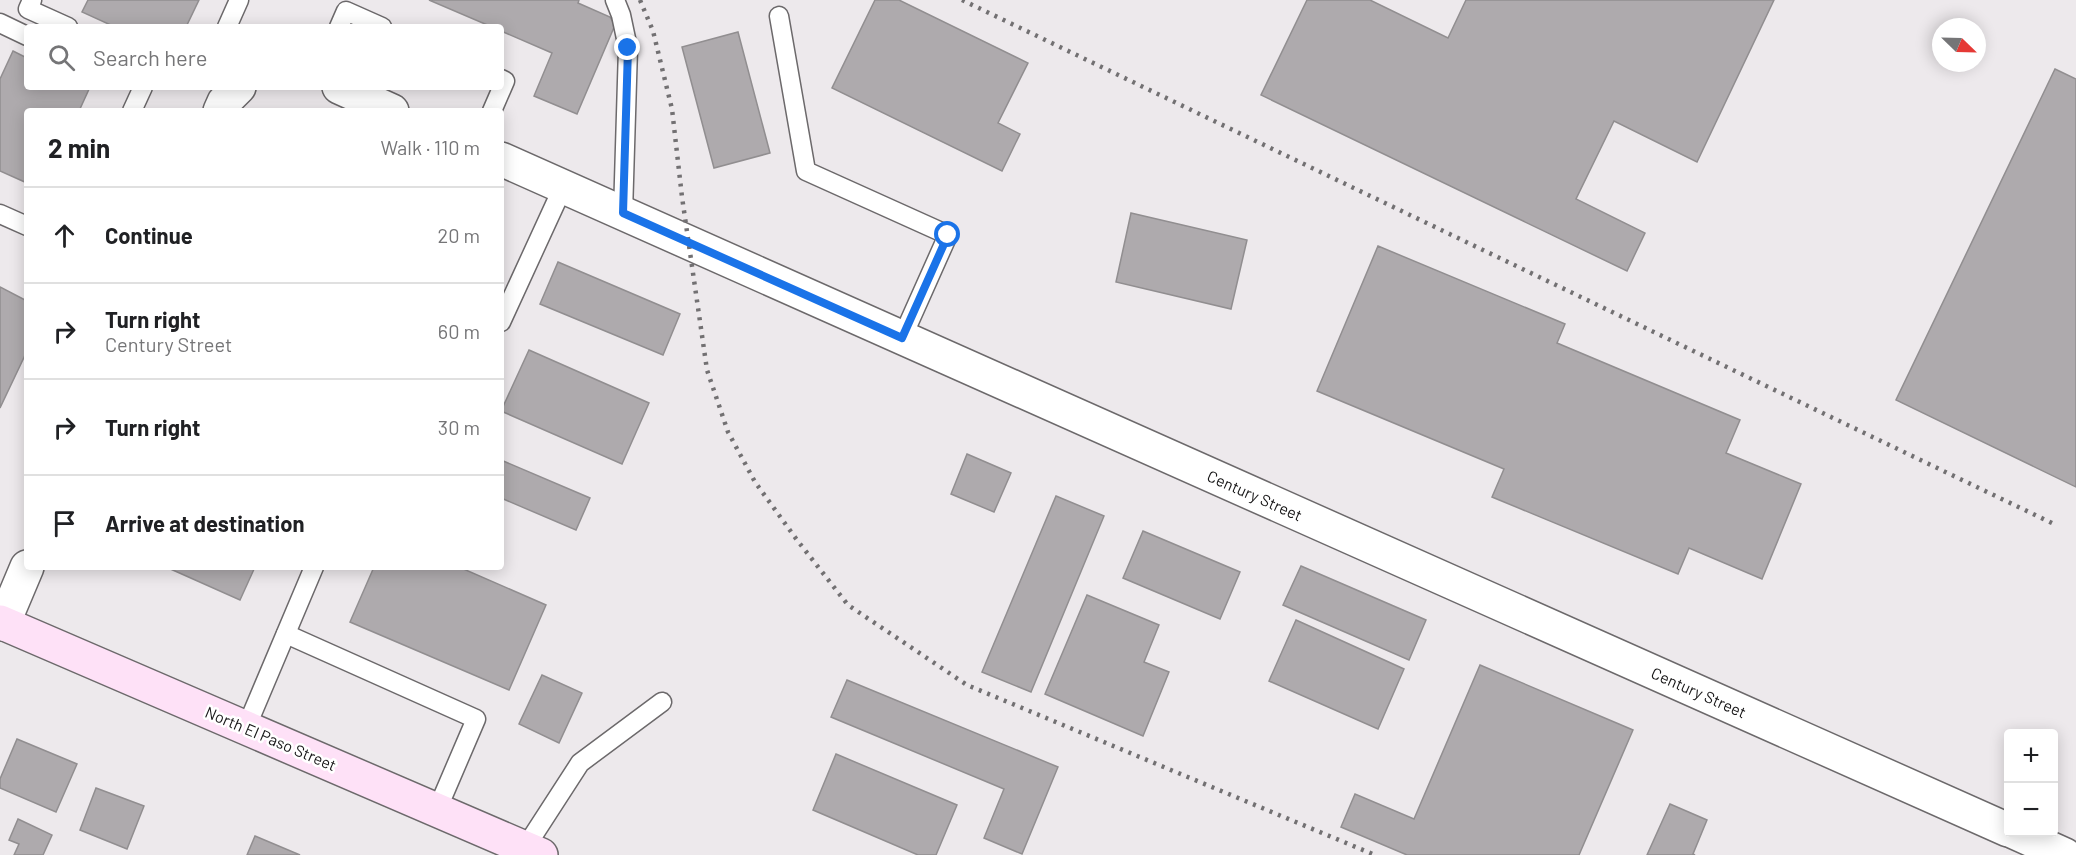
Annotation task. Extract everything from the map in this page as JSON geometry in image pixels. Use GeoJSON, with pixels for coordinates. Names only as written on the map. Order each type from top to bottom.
{"type":"FeatureCollection","features":[{"type":"Feature","properties":{"kind":"street"},"geometry":{"type":"LineString","coordinates":[[346,90],[385,108]]}},
{"type":"Feature","properties":{"kind":"street","name":"Century Street"},"geometry":{"type":"LineString","coordinates":[[504,160],[2004,828]]}},
{"type":"Feature","properties":{"kind":"street"},"geometry":{"type":"LineString","coordinates":[[2,623],[26,570]]}},
{"type":"Feature","properties":{"kind":"street","name":"North El Paso Street"},"geometry":{"type":"LineString","coordinates":[[2,623],[533,852]]}},
{"type":"Feature","properties":{"kind":"street"},"geometry":{"type":"LineString","coordinates":[[2025,837],[2065,855]]}},
{"type":"Feature","properties":{"kind":"lane"},"geometry":{"type":"LineString","coordinates":[[32,0],[28,9],[61,24]]}},
{"type":"Feature","properties":{"kind":"lane"},"geometry":{"type":"LineString","coordinates":[[228,24],[239,0]]}},
{"type":"Feature","properties":{"kind":"lane"},"geometry":{"type":"LineString","coordinates":[[615,0],[621,15],[628,48],[623,213]]}},
{"type":"Feature","properties":{"kind":"lane"},"geometry":{"type":"LineString","coordinates":[[340,24],[346,11],[375,24]]}},
{"type":"Feature","properties":{"kind":"lane"},"geometry":{"type":"LineString","coordinates":[[779,16],[806,171],[948,235],[902,338]]}},
{"type":"Feature","properties":{"kind":"lane"},"geometry":{"type":"LineString","coordinates":[[2,29],[24,35]]}},
{"type":"Feature","properties":{"kind":"lane"},"geometry":{"type":"LineString","coordinates":[[133,108],[142,90]]}},
{"type":"Feature","properties":{"kind":"lane"},"geometry":{"type":"LineString","coordinates":[[493,108],[501,90]]}},
{"type":"Feature","properties":{"kind":"lane"},"geometry":{"type":"LineString","coordinates":[[504,315],[563,187]]}},
{"type":"Feature","properties":{"kind":"lane"},"geometry":{"type":"LineString","coordinates":[[0,214],[24,225]]}},
{"type":"Feature","properties":{"kind":"lane"},"geometry":{"type":"LineString","coordinates":[[246,728],[313,570]]}},
{"type":"Feature","properties":{"kind":"lane"},"geometry":{"type":"LineString","coordinates":[[286,634],[476,719],[437,810]]}},
{"type":"Feature","properties":{"kind":"lane"},"geometry":{"type":"LineString","coordinates":[[533,852],[580,763],[662,702]]}},
{"type":"Feature","properties":{"kind":"building"},"geometry":{"type":"Polygon","coordinates":[[[88,0],[199,0],[187,24],[108,24],[82,12],[88,0]]]}},
{"type":"Feature","properties":{"kind":"building"},"geometry":{"type":"Polygon","coordinates":[[[429,0],[579,0],[578,3],[610,17],[615,25],[577,114],[534,96],[552,53],[504,32],[504,24],[485,24],[429,0]]]}},
{"type":"Feature","properties":{"kind":"building"},"geometry":{"type":"Polygon","coordinates":[[[875,0],[899,0],[1028,63],[998,123],[1020,134],[1002,171],[832,88],[875,0]]]}},
{"type":"Feature","properties":{"kind":"building"},"geometry":{"type":"Polygon","coordinates":[[[1307,0],[1370,0],[1448,38],[1466,0],[1774,0],[1697,162],[1614,121],[1576,199],[1645,233],[1627,271],[1261,95],[1307,0]]]}},
{"type":"Feature","properties":{"kind":"building"},"geometry":{"type":"Polygon","coordinates":[[[738,32],[770,153],[714,168],[682,47],[738,32]]]}},
{"type":"Feature","properties":{"kind":"building"},"geometry":{"type":"Polygon","coordinates":[[[13,51],[24,56],[24,90],[89,90],[80,108],[24,108],[24,182],[0,171],[0,79],[13,51]]]}},
{"type":"Feature","properties":{"kind":"building"},"geometry":{"type":"Polygon","coordinates":[[[2055,69],[2076,79],[2076,487],[1896,400],[2055,69]]]}},
{"type":"Feature","properties":{"kind":"building"},"geometry":{"type":"Polygon","coordinates":[[[1131,213],[1247,240],[1231,309],[1116,282],[1131,213]]]}},
{"type":"Feature","properties":{"kind":"building"},"geometry":{"type":"Polygon","coordinates":[[[1378,246],[1565,324],[1557,343],[1740,420],[1726,453],[1801,484],[1762,579],[1689,548],[1678,574],[1492,497],[1504,469],[1317,391],[1378,246]]]}},
{"type":"Feature","properties":{"kind":"building"},"geometry":{"type":"Polygon","coordinates":[[[558,262],[680,314],[663,355],[540,304],[558,262]]]}},
{"type":"Feature","properties":{"kind":"building"},"geometry":{"type":"Polygon","coordinates":[[[0,287],[24,299],[24,357],[0,408],[0,287]]]}},
{"type":"Feature","properties":{"kind":"building"},"geometry":{"type":"Polygon","coordinates":[[[529,350],[649,403],[622,464],[504,412],[504,404],[529,350]]]}},
{"type":"Feature","properties":{"kind":"building"},"geometry":{"type":"Polygon","coordinates":[[[967,454],[1011,473],[994,512],[951,494],[967,454]]]}},
{"type":"Feature","properties":{"kind":"building"},"geometry":{"type":"Polygon","coordinates":[[[504,461],[590,498],[576,530],[504,499],[504,461]]]}},
{"type":"Feature","properties":{"kind":"building"},"geometry":{"type":"Polygon","coordinates":[[[1056,496],[1104,516],[1031,692],[982,672],[1056,496]]]}},
{"type":"Feature","properties":{"kind":"building"},"geometry":{"type":"Polygon","coordinates":[[[1143,531],[1240,572],[1220,619],[1123,578],[1143,531]]]}},
{"type":"Feature","properties":{"kind":"building"},"geometry":{"type":"Polygon","coordinates":[[[1301,566],[1426,620],[1409,660],[1283,605],[1301,566]]]}},
{"type":"Feature","properties":{"kind":"building"},"geometry":{"type":"Polygon","coordinates":[[[173,570],[254,570],[240,600],[173,570]]]}},
{"type":"Feature","properties":{"kind":"building"},"geometry":{"type":"Polygon","coordinates":[[[373,570],[466,570],[546,605],[509,690],[350,622],[373,570]]]}},
{"type":"Feature","properties":{"kind":"building"},"geometry":{"type":"Polygon","coordinates":[[[1087,595],[1159,625],[1144,662],[1169,672],[1143,736],[1045,694],[1087,595]]]}},
{"type":"Feature","properties":{"kind":"building"},"geometry":{"type":"Polygon","coordinates":[[[1296,620],[1404,669],[1378,729],[1269,681],[1296,620]]]}},
{"type":"Feature","properties":{"kind":"building"},"geometry":{"type":"Polygon","coordinates":[[[1480,665],[1633,730],[1579,855],[1407,855],[1341,827],[1355,794],[1414,819],[1480,665]]]}},
{"type":"Feature","properties":{"kind":"building"},"geometry":{"type":"Polygon","coordinates":[[[542,675],[582,693],[559,743],[519,724],[542,675]]]}},
{"type":"Feature","properties":{"kind":"building"},"geometry":{"type":"Polygon","coordinates":[[[847,680],[1058,767],[1022,854],[984,838],[1004,789],[831,717],[847,680]]]}},
{"type":"Feature","properties":{"kind":"building"},"geometry":{"type":"Polygon","coordinates":[[[17,739],[77,764],[56,812],[0,788],[0,779],[17,739]]]}},
{"type":"Feature","properties":{"kind":"building"},"geometry":{"type":"Polygon","coordinates":[[[836,754],[957,805],[936,855],[918,855],[813,810],[836,754]]]}},
{"type":"Feature","properties":{"kind":"building"},"geometry":{"type":"Polygon","coordinates":[[[96,788],[144,806],[127,849],[80,830],[96,788]]]}},
{"type":"Feature","properties":{"kind":"building"},"geometry":{"type":"Polygon","coordinates":[[[1670,804],[1707,820],[1693,854],[1695,855],[1647,855],[1670,804]]]}},
{"type":"Feature","properties":{"kind":"building"},"geometry":{"type":"Polygon","coordinates":[[[18,819],[52,835],[43,855],[14,855],[19,844],[9,840],[18,819]]]}},
{"type":"Feature","properties":{"kind":"building"},"geometry":{"type":"Polygon","coordinates":[[[255,836],[300,855],[247,855],[255,836]]]}},
{"type":"Feature","properties":{"kind":"railway"},"geometry":{"type":"LineString","coordinates":[[640,0],[653,31],[672,109],[707,370],[728,432],[755,482],[848,605],[967,685],[1375,855]]}},
{"type":"Feature","properties":{"kind":"railway"},"geometry":{"type":"LineString","coordinates":[[962,0],[2056,525]]}},
{"type":"Feature","properties":{"kind":"route"},"geometry":{"type":"LineString","coordinates":[[628,48],[623,213],[902,338],[948,235]]}}]}
